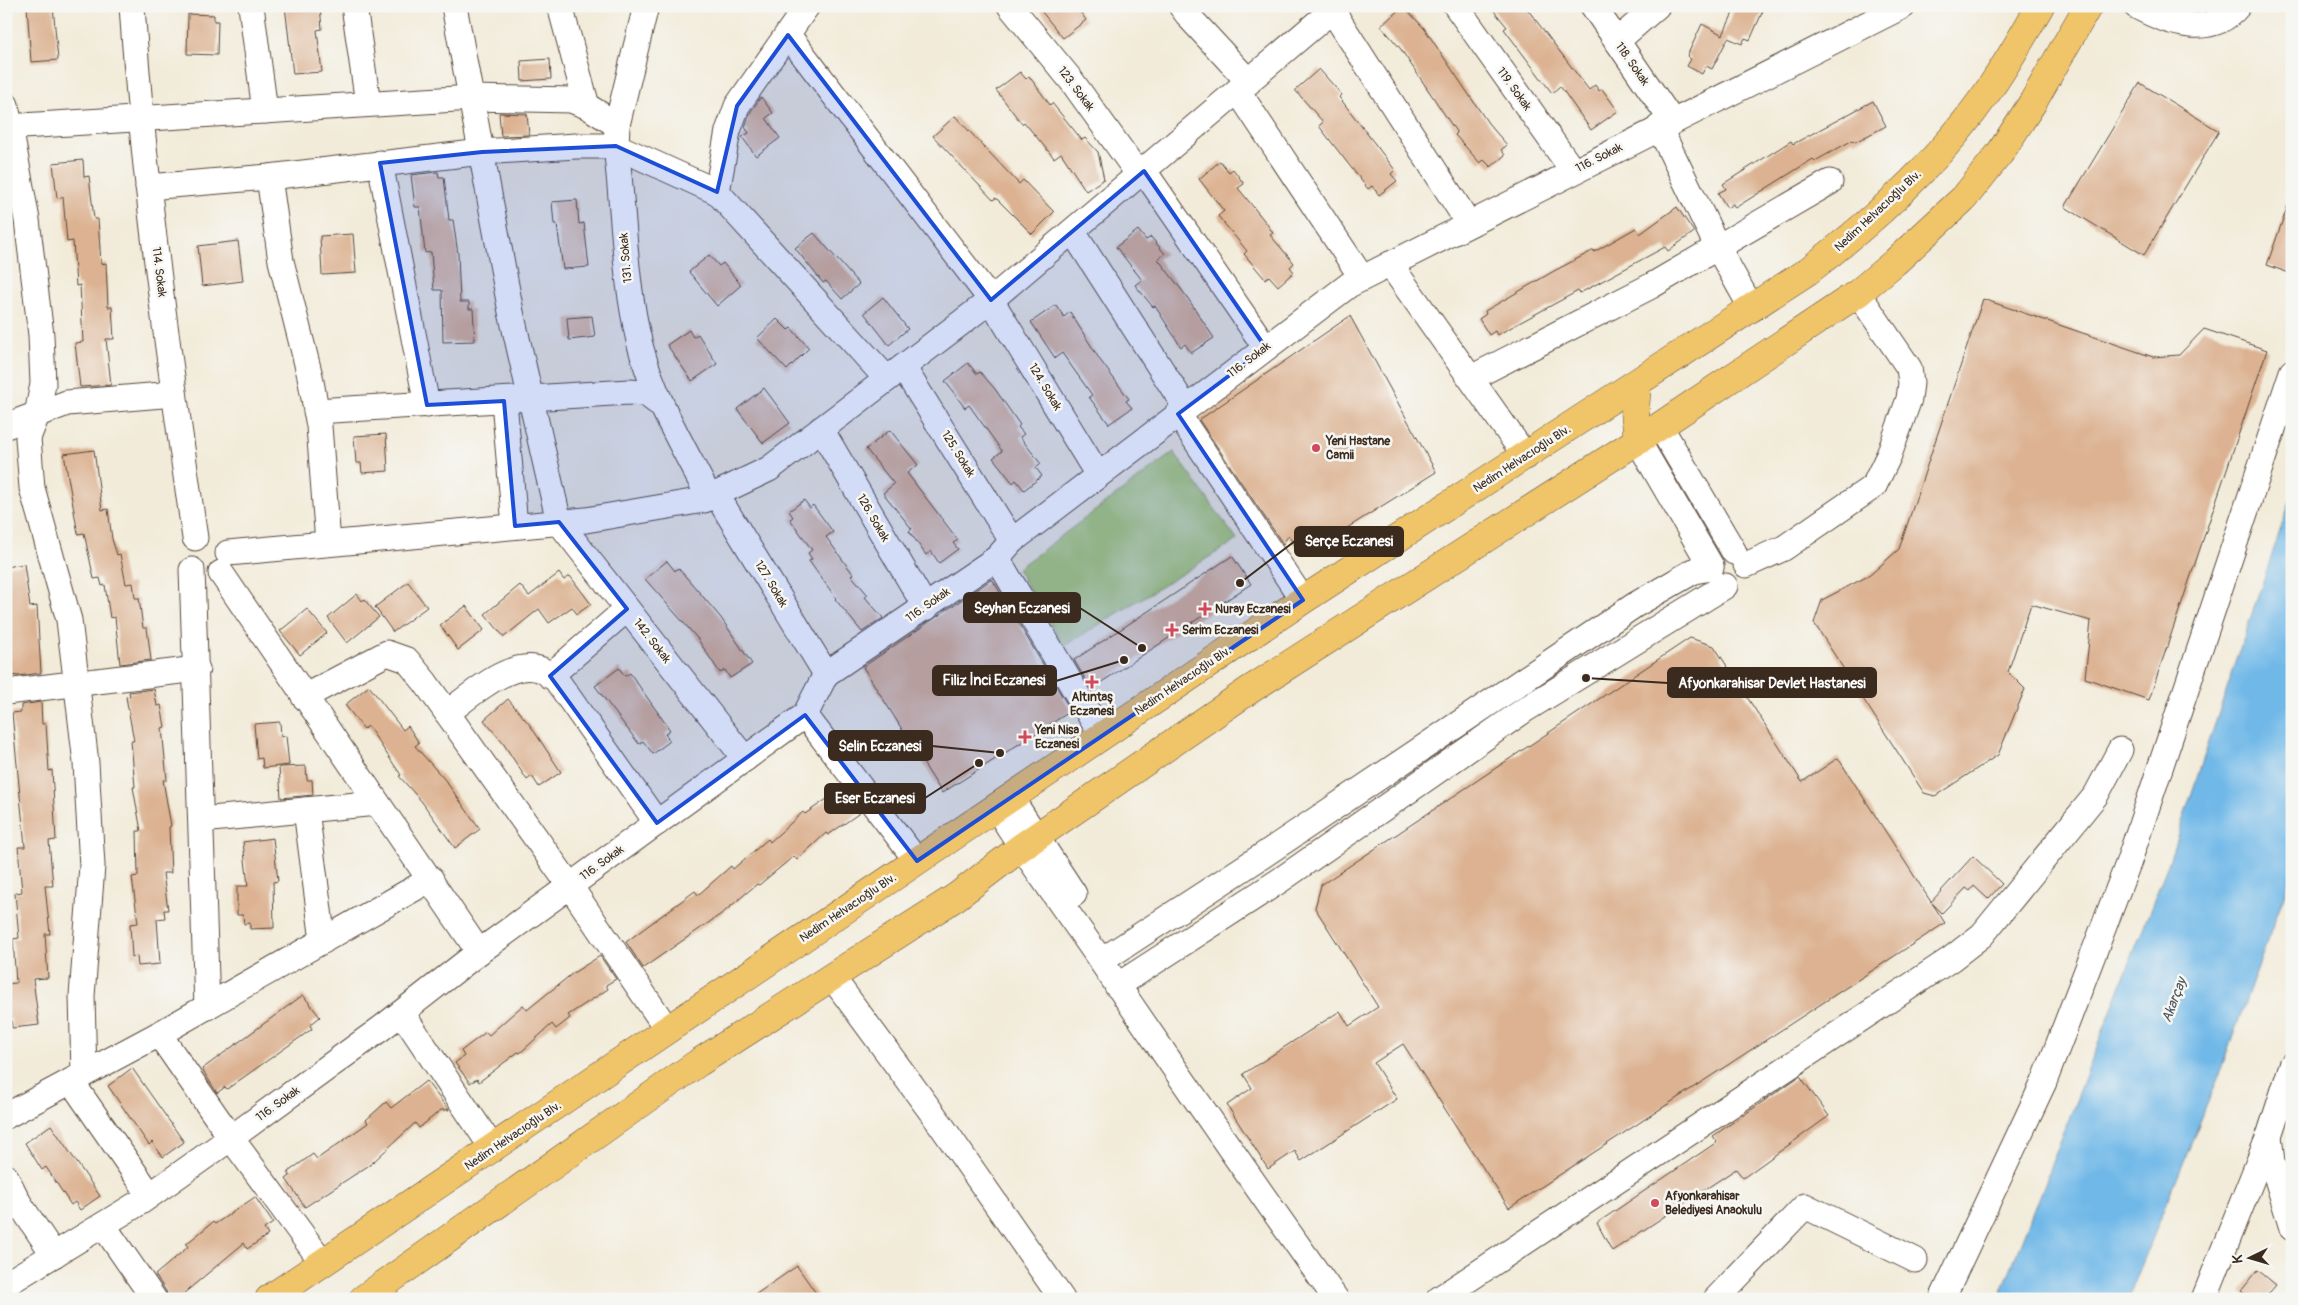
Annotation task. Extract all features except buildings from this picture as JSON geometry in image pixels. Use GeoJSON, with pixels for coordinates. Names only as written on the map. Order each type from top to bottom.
{"type":"FeatureCollection","features":[{"type":"Feature","properties":{"kind":"main road","name":"Nedim Helvacıoğlu Blv."},"geometry":{"type":"LineString","coordinates":[[270,1299],[1303,600],[1526,457],[1808,271],[1851,239],[1941,152],[1986,95],[2040,6]]}},
{"type":"Feature","properties":{"kind":"main road"},"geometry":{"type":"LineString","coordinates":[[363,1299],[698,1063],[956,897],[1028,843],[1248,691],[1649,434],[1858,293],[1895,262],[1964,198],[2000,153],[2033,102],[2088,6]]}},
{"type":"Feature","properties":{"kind":"main road"},"geometry":{"type":"LineString","coordinates":[[1637,384],[1636,412],[1649,434]]}},
{"type":"Feature","properties":{"kind":"street","name":"114. Sokak"},"geometry":{"type":"LineString","coordinates":[[132,6],[140,120],[174,394],[195,538]]}},
{"type":"Feature","properties":{"kind":"street"},"geometry":{"type":"LineString","coordinates":[[250,6],[266,111]]}},
{"type":"Feature","properties":{"kind":"street"},"geometry":{"type":"LineString","coordinates":[[354,6],[368,104]]}},
{"type":"Feature","properties":{"kind":"street"},"geometry":{"type":"LineString","coordinates":[[454,6],[511,312],[559,522]]}},
{"type":"Feature","properties":{"kind":"street"},"geometry":{"type":"LineString","coordinates":[[560,6],[587,106]]}},
{"type":"Feature","properties":{"kind":"street","name":"131. Sokak"},"geometry":{"type":"LineString","coordinates":[[646,6],[616,136],[627,279],[640,346],[662,405],[712,496]]}},
{"type":"Feature","properties":{"kind":"street"},"geometry":{"type":"LineString","coordinates":[[150,1195],[77,1077],[92,866],[86,763],[69,620],[32,488],[28,438],[37,415],[43,384],[41,335],[34,268],[8,120],[140,120],[472,98],[571,100],[587,106],[616,136],[717,192],[728,131],[737,106],[807,6]]}},
{"type":"Feature","properties":{"kind":"street","name":"123. Sokak"},"geometry":{"type":"LineString","coordinates":[[1010,6],[1142,173],[1266,348]]}},
{"type":"Feature","properties":{"kind":"street"},"geometry":{"type":"LineString","coordinates":[[1181,6],[1244,87],[1362,278]]}},
{"type":"Feature","properties":{"kind":"street","name":"119. Sokak"},"geometry":{"type":"LineString","coordinates":[[1456,6],[1573,171]]}},
{"type":"Feature","properties":{"kind":"street","name":"118. Sokak"},"geometry":{"type":"LineString","coordinates":[[1593,6],[1617,41],[1665,124],[1718,248],[1752,308]]}},
{"type":"Feature","properties":{"kind":"street"},"geometry":{"type":"LineString","coordinates":[[1617,41],[1657,6]]}},
{"type":"Feature","properties":{"kind":"street","name":"116. Sokak"},"geometry":{"type":"LineString","coordinates":[[6,1284],[150,1195],[231,1138],[402,1013],[479,952],[806,715],[826,674],[926,608],[1349,284],[1665,124],[1759,80],[1903,6]]}},
{"type":"Feature","properties":{"kind":"street"},"geometry":{"type":"LineString","coordinates":[[2136,6],[2170,22],[2191,26],[2218,21],[2230,15],[2238,6]]}},
{"type":"Feature","properties":{"kind":"street"},"geometry":{"type":"LineString","coordinates":[[225,563],[328,543],[586,520],[712,496],[769,469],[991,300],[1335,8],[1469,224]]}},
{"type":"Feature","properties":{"kind":"street","name":"124. Sokak"},"geometry":{"type":"LineString","coordinates":[[788,35],[991,300],[1098,475]]}},
{"type":"Feature","properties":{"kind":"street"},"geometry":{"type":"LineString","coordinates":[[148,187],[270,177],[482,152],[576,146],[616,136]]}},
{"type":"Feature","properties":{"kind":"street"},"geometry":{"type":"LineString","coordinates":[[380,164],[427,405]]}},
{"type":"Feature","properties":{"kind":"street"},"geometry":{"type":"LineString","coordinates":[[270,177],[281,261],[310,376],[316,411],[328,543]]}},
{"type":"Feature","properties":{"kind":"street"},"geometry":{"type":"LineString","coordinates":[[1471,378],[1652,286],[1830,182]]}},
{"type":"Feature","properties":{"kind":"street","name":"125. Sokak"},"geometry":{"type":"LineString","coordinates":[[717,192],[895,373],[1004,549],[1102,736]]}},
{"type":"Feature","properties":{"kind":"street"},"geometry":{"type":"LineString","coordinates":[[1073,232],[1182,411],[1303,600]]}},
{"type":"Feature","properties":{"kind":"street"},"geometry":{"type":"LineString","coordinates":[[1390,264],[1526,457]]}},
{"type":"Feature","properties":{"kind":"street"},"geometry":{"type":"LineString","coordinates":[[1716,574],[1717,556],[1728,551],[1740,559],[1784,548],[1874,486],[1890,455],[1909,399],[1911,383],[1909,368],[1858,293]]}},
{"type":"Feature","properties":{"kind":"street"},"geometry":{"type":"LineString","coordinates":[[1942,1299],[2044,1082],[2129,861],[2292,372]]}},
{"type":"Feature","properties":{"kind":"street"},"geometry":{"type":"LineString","coordinates":[[316,411],[629,392],[645,393],[662,405]]}},
{"type":"Feature","properties":{"kind":"street"},"geometry":{"type":"LineString","coordinates":[[6,426],[67,403],[174,394]]}},
{"type":"Feature","properties":{"kind":"street"},"geometry":{"type":"LineString","coordinates":[[504,401],[514,526]]}},
{"type":"Feature","properties":{"kind":"street","name":"126. Sokak"},"geometry":{"type":"LineString","coordinates":[[821,429],[926,608]]}},
{"type":"Feature","properties":{"kind":"street"},"geometry":{"type":"LineString","coordinates":[[1649,434],[1740,559]]}},
{"type":"Feature","properties":{"kind":"street"},"geometry":{"type":"LineString","coordinates":[[1649,434],[1716,574]]}},
{"type":"Feature","properties":{"kind":"street","name":"127. Sokak"},"geometry":{"type":"LineString","coordinates":[[712,496],[826,674]]}},
{"type":"Feature","properties":{"kind":"street","name":"142. Sokak"},"geometry":{"type":"LineString","coordinates":[[559,522],[745,759]]}},
{"type":"Feature","properties":{"kind":"street"},"geometry":{"type":"LineString","coordinates":[[205,533],[215,533],[228,546],[225,563],[214,577],[198,577],[187,560],[188,548],[195,538],[205,533]]}},
{"type":"Feature","properties":{"kind":"street"},"geometry":{"type":"LineString","coordinates":[[225,563],[304,697],[431,879],[479,952]]}},
{"type":"Feature","properties":{"kind":"street"},"geometry":{"type":"LineString","coordinates":[[192,570],[197,669],[207,1006]]}},
{"type":"Feature","properties":{"kind":"street"},"geometry":{"type":"LineString","coordinates":[[1107,957],[1635,605],[1694,571],[1716,574]]}},
{"type":"Feature","properties":{"kind":"street"},"geometry":{"type":"LineString","coordinates":[[1124,982],[1279,881],[1716,574]]}},
{"type":"Feature","properties":{"kind":"street"},"geometry":{"type":"LineString","coordinates":[[550,676],[628,609]]}},
{"type":"Feature","properties":{"kind":"street"},"geometry":{"type":"LineString","coordinates":[[304,697],[387,653],[407,660],[570,886],[668,1029]]}},
{"type":"Feature","properties":{"kind":"street"},"geometry":{"type":"LineString","coordinates":[[6,692],[197,669]]}},
{"type":"Feature","properties":{"kind":"street"},"geometry":{"type":"LineString","coordinates":[[447,713],[491,680],[516,669],[540,669],[555,678],[657,823]]}},
{"type":"Feature","properties":{"kind":"street"},"geometry":{"type":"LineString","coordinates":[[806,715],[918,861]]}},
{"type":"Feature","properties":{"kind":"street"},"geometry":{"type":"LineString","coordinates":[[1439,1299],[1951,959],[1982,935],[2096,795],[2120,750]]}},
{"type":"Feature","properties":{"kind":"street"},"geometry":{"type":"LineString","coordinates":[[200,820],[377,803]]}},
{"type":"Feature","properties":{"kind":"street"},"geometry":{"type":"LineString","coordinates":[[1004,803],[1028,843],[1124,982],[1262,1196],[1336,1299]]}},
{"type":"Feature","properties":{"kind":"street"},"geometry":{"type":"LineString","coordinates":[[306,810],[322,941]]}},
{"type":"Feature","properties":{"kind":"street"},"geometry":{"type":"LineString","coordinates":[[6,1116],[159,1034],[431,879]]}},
{"type":"Feature","properties":{"kind":"street"},"geometry":{"type":"LineString","coordinates":[[832,977],[941,1125],[1062,1299]]}},
{"type":"Feature","properties":{"kind":"street"},"geometry":{"type":"LineString","coordinates":[[402,1013],[493,1149]]}},
{"type":"Feature","properties":{"kind":"street"},"geometry":{"type":"LineString","coordinates":[[159,1034],[231,1138],[323,1263]]}},
{"type":"Feature","properties":{"kind":"street"},"geometry":{"type":"LineString","coordinates":[[2204,1299],[2268,1136],[2292,1065]]}},
{"type":"Feature","properties":{"kind":"street"},"geometry":{"type":"LineString","coordinates":[[2268,1136],[2272,1162],[2292,1228]]}},
{"type":"Feature","properties":{"kind":"street"},"geometry":{"type":"LineString","coordinates":[[6,1177],[19,1203],[54,1254]]}},
{"type":"Feature","properties":{"kind":"street"},"geometry":{"type":"LineString","coordinates":[[1716,1299],[1805,1206],[1915,1260]]}},
{"type":"Feature","properties":{"kind":"street"},"geometry":{"type":"LineString","coordinates":[[103,1225],[154,1299]]}},
{"type":"Feature","properties":{"kind":"highlighted area"},"geometry":{"type":"Polygon","coordinates":[[[788,35],[991,300],[1144,171],[1266,348],[1178,414],[1303,600],[917,861],[805,715],[657,823],[550,676],[627,609],[559,522],[515,526],[504,401],[427,405],[380,163],[482,152],[616,146],[717,192],[737,106],[788,35]]]}},
{"type":"Feature","properties":{"kind":"green space"},"geometry":{"type":"Polygon","coordinates":[[[1174,452],[1237,540],[1064,646],[1017,569],[1174,452]]]}},
{"type":"Feature","properties":{"kind":"water","name":"Akarçay"},"geometry":{"type":"Polygon","coordinates":[[[2292,495],[2292,873],[2217,1080],[2128,1299],[1999,1299],[2168,864],[2292,495]]]}},
{"type":"Feature","properties":{"kind":"place","name":"Yeni Hastane Camii"},"geometry":{"type":"Point","coordinates":[1316,448]}},
{"type":"Feature","properties":{"kind":"place","name":"Serçe Eczanesi"},"geometry":{"type":"Point","coordinates":[1240,583]}},
{"type":"Feature","properties":{"kind":"place","name":"Nuray Eczanesi"},"geometry":{"type":"Point","coordinates":[1205,609]}},
{"type":"Feature","properties":{"kind":"place","name":"Serim Eczanesi"},"geometry":{"type":"Point","coordinates":[1172,630]}},
{"type":"Feature","properties":{"kind":"place","name":"Seyhan Eczanesi"},"geometry":{"type":"Point","coordinates":[1142,648]}},
{"type":"Feature","properties":{"kind":"place","name":"Filiz İnci Eczanesi"},"geometry":{"type":"Point","coordinates":[1124,660]}},
{"type":"Feature","properties":{"kind":"place","name":"Afyonkarahisar Devlet Hastanesi"},"geometry":{"type":"Point","coordinates":[1586,678]}},
{"type":"Feature","properties":{"kind":"place","name":"Altıntaş Eczanesi"},"geometry":{"type":"Point","coordinates":[1092,682]}},
{"type":"Feature","properties":{"kind":"place","name":"Yeni Nisa Eczanesi"},"geometry":{"type":"Point","coordinates":[1025,737]}},
{"type":"Feature","properties":{"kind":"place","name":"Selin Eczanesi"},"geometry":{"type":"Point","coordinates":[1000,753]}},
{"type":"Feature","properties":{"kind":"place","name":"Eser Eczanesi"},"geometry":{"type":"Point","coordinates":[979,763]}},
{"type":"Feature","properties":{"kind":"place","name":"Afyonkarahisar Belediyesi Anaokulu"},"geometry":{"type":"Point","coordinates":[1655,1203]}}]}
